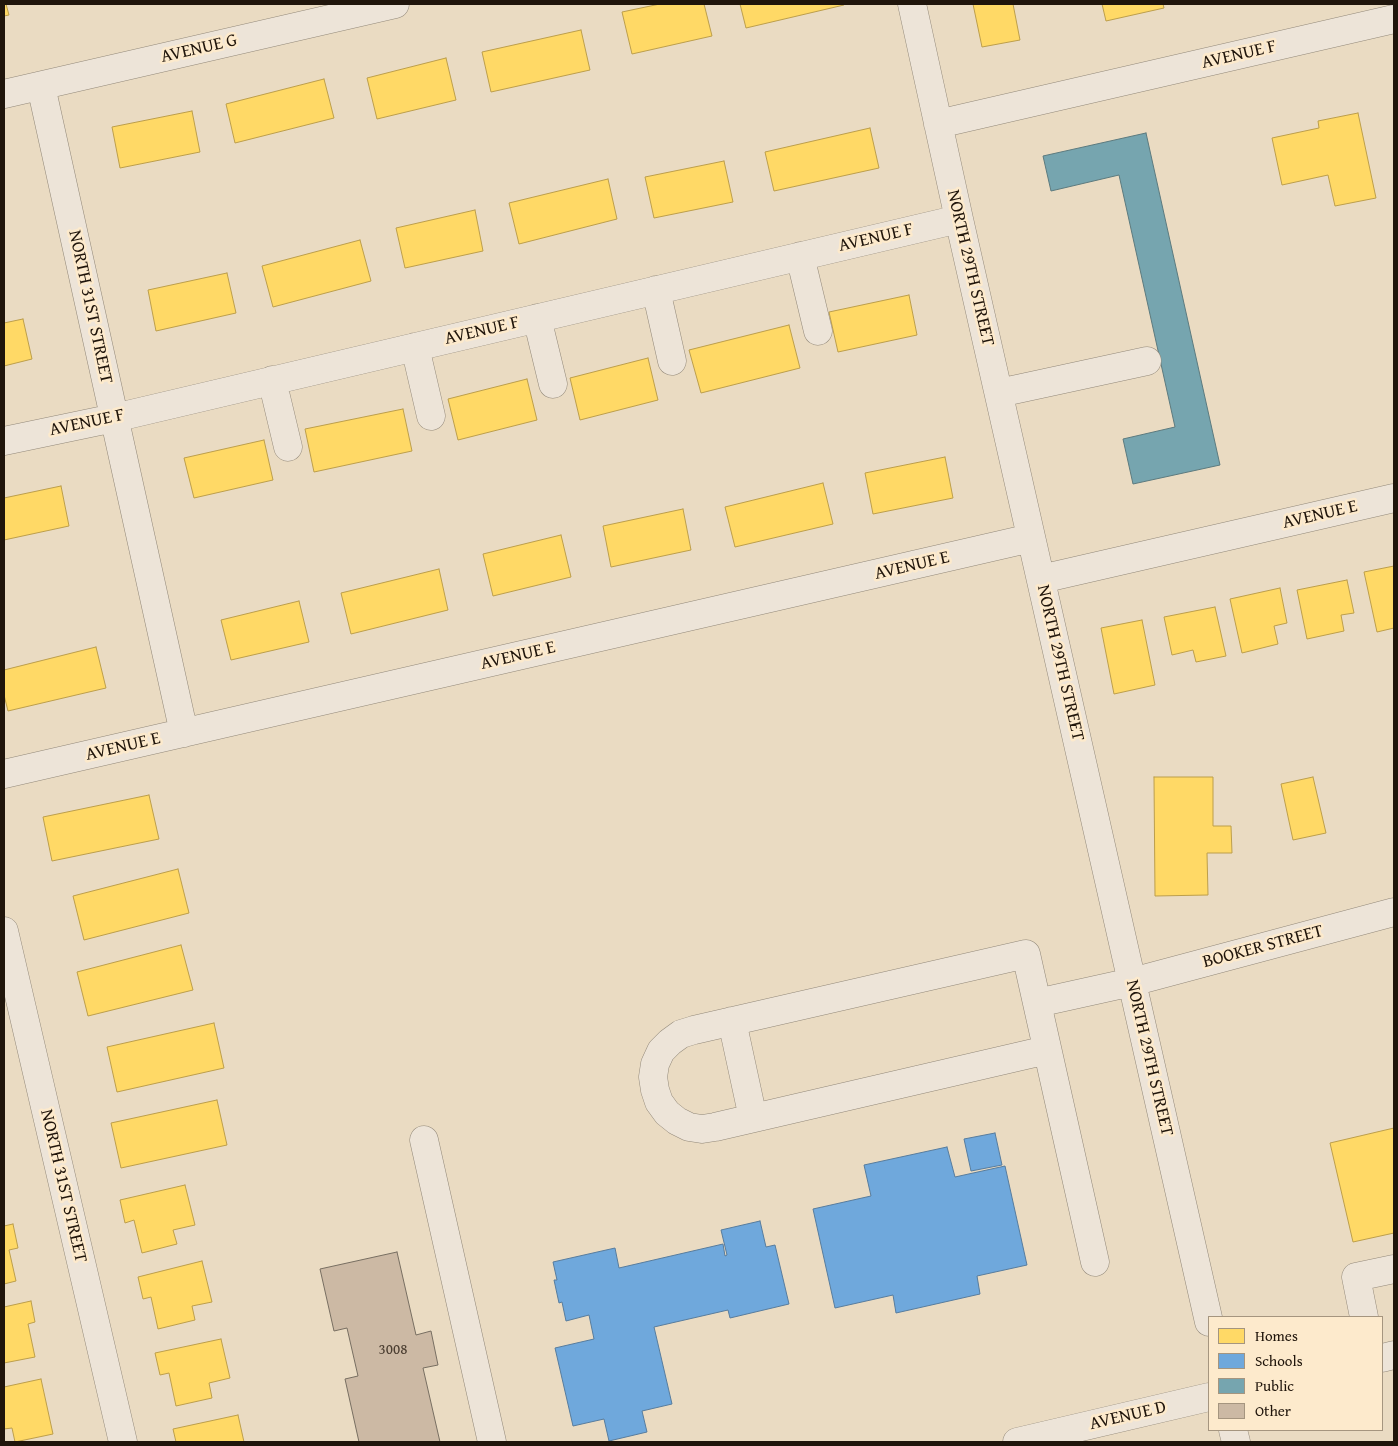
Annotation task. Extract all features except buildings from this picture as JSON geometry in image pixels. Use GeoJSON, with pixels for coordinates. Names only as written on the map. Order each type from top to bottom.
{"type":"FeatureCollection","features":[{"type":"Feature","properties":{"kind":"street","name":"AVENUE G"},"geometry":{"type":"LineString","coordinates":[[4,94],[395,4]]}},
{"type":"Feature","properties":{"kind":"street","name":"NORTH 29TH STREET"},"geometry":{"type":"LineString","coordinates":[[912,4],[1208,1318]]}},
{"type":"Feature","properties":{"kind":"street","name":"AVENUE F"},"geometry":{"type":"LineString","coordinates":[[938,124],[1394,19]]}},
{"type":"Feature","properties":{"kind":"street","name":"NORTH 31ST STREET"},"geometry":{"type":"LineString","coordinates":[[41,86],[184,733]]}},
{"type":"Feature","properties":{"kind":"street","name":"AVENUE F"},"geometry":{"type":"LineString","coordinates":[[4,441],[114,418],[959,219]]}},
{"type":"Feature","properties":{"kind":"street"},"geometry":{"type":"LineString","coordinates":[[800,256],[818,331]]}},
{"type":"Feature","properties":{"kind":"street"},"geometry":{"type":"LineString","coordinates":[[656,290],[672,361]]}},
{"type":"Feature","properties":{"kind":"street"},"geometry":{"type":"LineString","coordinates":[[537,318],[553,384]]}},
{"type":"Feature","properties":{"kind":"street"},"geometry":{"type":"LineString","coordinates":[[416,347],[431,416]]}},
{"type":"Feature","properties":{"kind":"street"},"geometry":{"type":"LineString","coordinates":[[999,393],[1147,360]]}},
{"type":"Feature","properties":{"kind":"street"},"geometry":{"type":"LineString","coordinates":[[272,380],[288,447]]}},
{"type":"Feature","properties":{"kind":"street","name":"AVENUE E"},"geometry":{"type":"LineString","coordinates":[[1041,579],[1394,498]]}},
{"type":"Feature","properties":{"kind":"street","name":"AVENUE E"},"geometry":{"type":"LineString","coordinates":[[4,774],[1031,538]]}},
{"type":"Feature","properties":{"kind":"street","name":"BOOKER STREET"},"geometry":{"type":"LineString","coordinates":[[1037,1003],[1132,982],[1394,912]]}},
{"type":"Feature","properties":{"kind":"street","name":"NORTH 31ST STREET"},"geometry":{"type":"LineString","coordinates":[[4,931],[123,1442]]}},
{"type":"Feature","properties":{"kind":"street"},"geometry":{"type":"LineString","coordinates":[[1047,1050],[702,1129],[689,1127],[667,1113],[659,1102],[653,1077],[661,1052],[681,1034],[1026,954],[1095,1262]]}},
{"type":"Feature","properties":{"kind":"street"},"geometry":{"type":"LineString","coordinates":[[732,1021],[753,1118]]}},
{"type":"Feature","properties":{"kind":"street"},"geometry":{"type":"LineString","coordinates":[[424,1140],[492,1442]]}},
{"type":"Feature","properties":{"kind":"street"},"geometry":{"type":"LineString","coordinates":[[1364,1316],[1356,1277],[1394,1269]]}},
{"type":"Feature","properties":{"kind":"street","name":"AVENUE D"},"geometry":{"type":"LineString","coordinates":[[1017,1442],[1208,1397]]}}]}
